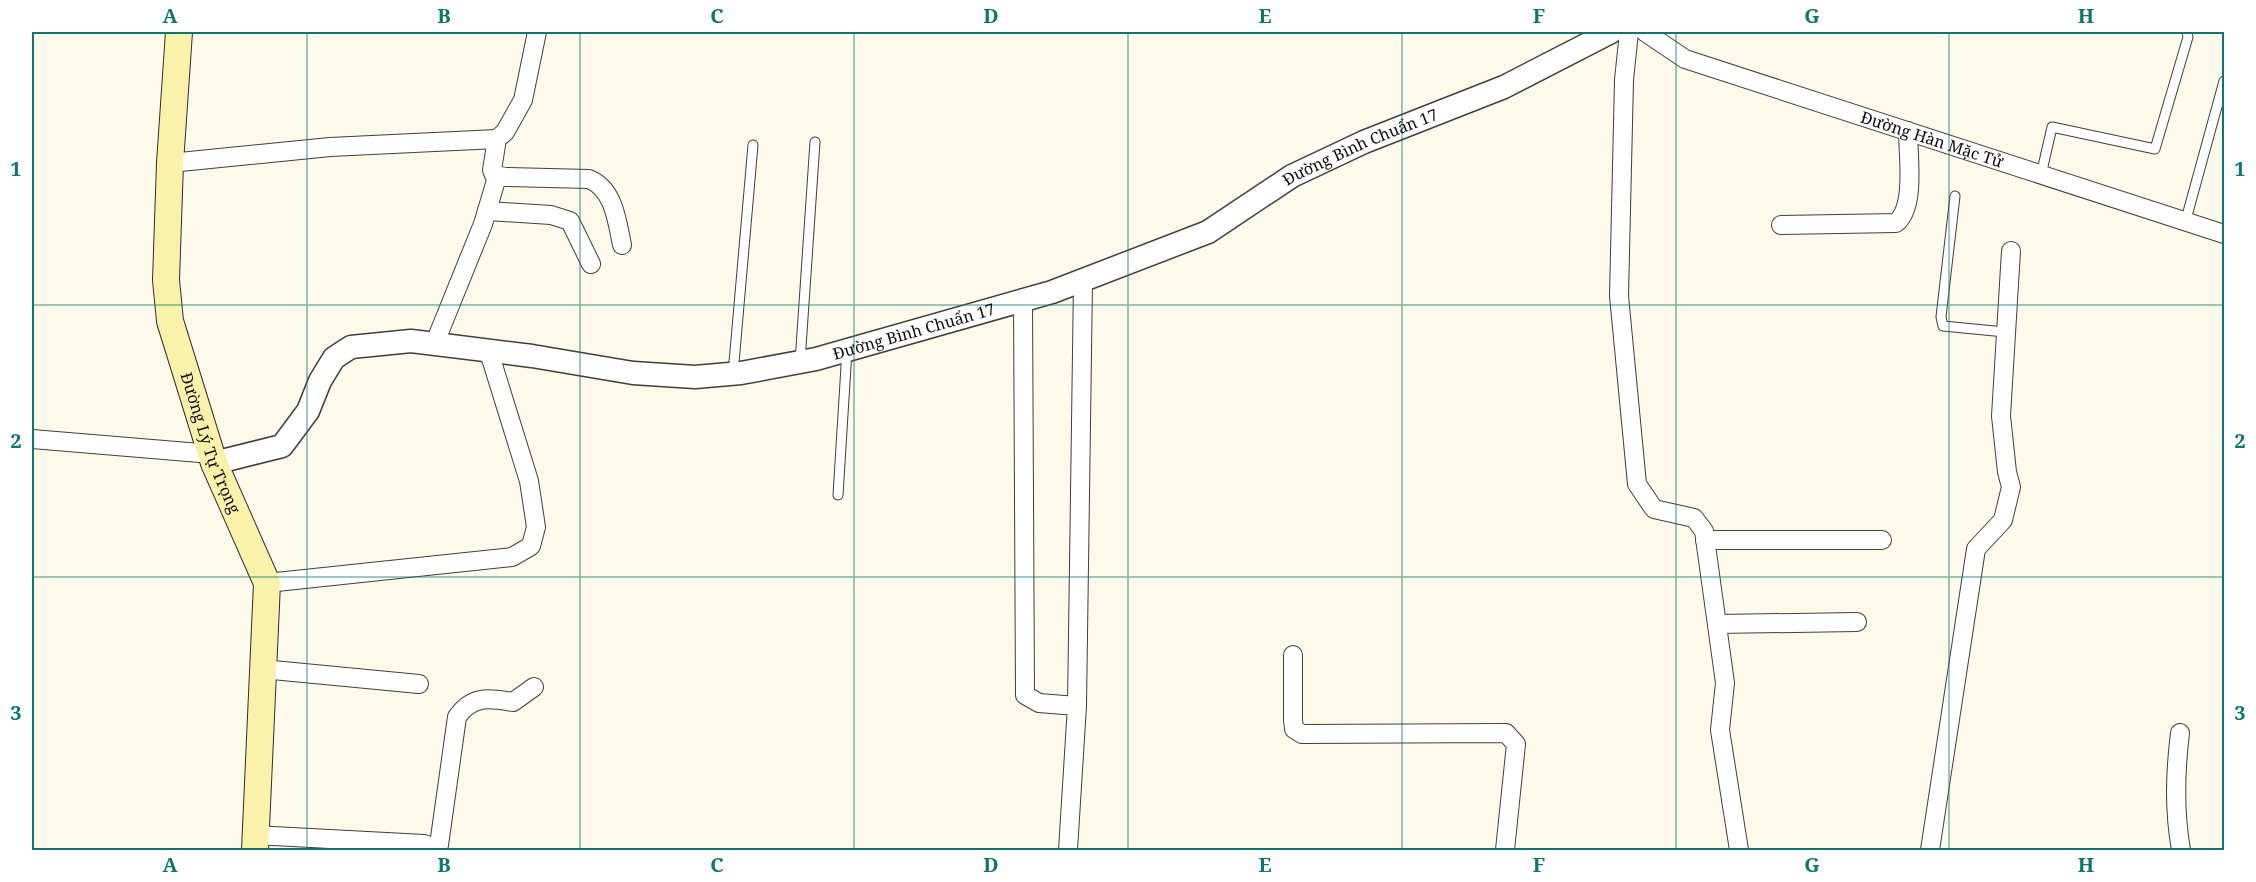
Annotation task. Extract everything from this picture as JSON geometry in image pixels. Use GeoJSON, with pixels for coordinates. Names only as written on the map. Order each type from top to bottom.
{"type":"FeatureCollection","features":[{"type":"Feature","properties":{"kind":"main road","name":"Đường Lý Tự Trọng"},"geometry":{"type":"LineString","coordinates":[[179,32],[170,162],[166,280],[170,321],[213,458],[267,583],[254,843]]}},
{"type":"Feature","properties":{"kind":"street"},"geometry":{"type":"LineString","coordinates":[[497,177],[492,170],[497,139],[513,120],[522,100],[537,32]]}},
{"type":"Feature","properties":{"kind":"street","name":"Đường Bình Chuẩn 17"},"geometry":{"type":"LineString","coordinates":[[213,458],[282,446],[308,411],[320,381],[334,358],[351,347],[392,342],[489,352],[651,375],[695,377],[733,374],[800,362],[847,350],[1083,282],[1208,232],[1292,176],[1364,142],[1504,87],[1611,32]]}},
{"type":"Feature","properties":{"kind":"street"},"geometry":{"type":"LineString","coordinates":[[1629,32],[1624,80],[1619,296],[1637,484],[1654,509],[1694,518],[1704,531],[1725,683],[1720,730],[1738,850]]}},
{"type":"Feature","properties":{"kind":"street","name":"Đường Hàn Mặc Tử"},"geometry":{"type":"LineString","coordinates":[[1645,32],[1685,59],[2224,234]]}},
{"type":"Feature","properties":{"kind":"street"},"geometry":{"type":"LineString","coordinates":[[1781,225],[1896,223],[1906,210],[1909,199],[1908,131]]}},
{"type":"Feature","properties":{"kind":"street"},"geometry":{"type":"LineString","coordinates":[[170,162],[330,147],[497,139]]}},
{"type":"Feature","properties":{"kind":"street"},"geometry":{"type":"LineString","coordinates":[[434,345],[487,211],[497,177]]}},
{"type":"Feature","properties":{"kind":"street"},"geometry":{"type":"LineString","coordinates":[[497,177],[589,179],[599,183],[610,198],[622,245]]}},
{"type":"Feature","properties":{"kind":"street"},"geometry":{"type":"LineString","coordinates":[[487,211],[551,215],[570,221],[591,264]]}},
{"type":"Feature","properties":{"kind":"street"},"geometry":{"type":"LineString","coordinates":[[1930,850],[1976,549],[2003,520],[2011,488],[2001,416],[2011,251]]}},
{"type":"Feature","properties":{"kind":"street"},"geometry":{"type":"LineString","coordinates":[[1068,850],[1077,706],[1083,282]]}},
{"type":"Feature","properties":{"kind":"street"},"geometry":{"type":"LineString","coordinates":[[1023,300],[1025,695],[1039,703],[1077,706]]}},
{"type":"Feature","properties":{"kind":"street"},"geometry":{"type":"LineString","coordinates":[[267,583],[512,557],[531,546],[536,527],[529,481],[489,352]]}},
{"type":"Feature","properties":{"kind":"street"},"geometry":{"type":"LineString","coordinates":[[32,439],[213,458]]}},
{"type":"Feature","properties":{"kind":"street"},"geometry":{"type":"LineString","coordinates":[[1705,540],[1882,540]]}},
{"type":"Feature","properties":{"kind":"street"},"geometry":{"type":"LineString","coordinates":[[1717,624],[1857,622]]}},
{"type":"Feature","properties":{"kind":"street"},"geometry":{"type":"LineString","coordinates":[[1293,655],[1294,729],[1302,734],[1506,733],[1516,744],[1504,850]]}},
{"type":"Feature","properties":{"kind":"street"},"geometry":{"type":"LineString","coordinates":[[262,669],[419,684]]}},
{"type":"Feature","properties":{"kind":"street"},"geometry":{"type":"LineString","coordinates":[[254,843],[424,844],[432,847],[440,845],[457,717],[465,705],[488,698],[513,702],[534,687]]}},
{"type":"Feature","properties":{"kind":"street"},"geometry":{"type":"LineString","coordinates":[[2180,733],[2175,776],[2176,818],[2181,850]]}},
{"type":"Feature","properties":{"kind":"lane"},"geometry":{"type":"LineString","coordinates":[[2041,175],[2052,127],[2155,149],[2188,37],[2187,32]]}},
{"type":"Feature","properties":{"kind":"lane"},"geometry":{"type":"LineString","coordinates":[[2185,223],[2224,81]]}},
{"type":"Feature","properties":{"kind":"lane"},"geometry":{"type":"LineString","coordinates":[[800,362],[815,142]]}},
{"type":"Feature","properties":{"kind":"lane"},"geometry":{"type":"LineString","coordinates":[[733,374],[753,145]]}},
{"type":"Feature","properties":{"kind":"lane"},"geometry":{"type":"LineString","coordinates":[[1954,196],[1941,317],[1943,326],[2005,332]]}},
{"type":"Feature","properties":{"kind":"lane"},"geometry":{"type":"LineString","coordinates":[[838,495],[847,350]]}}]}
